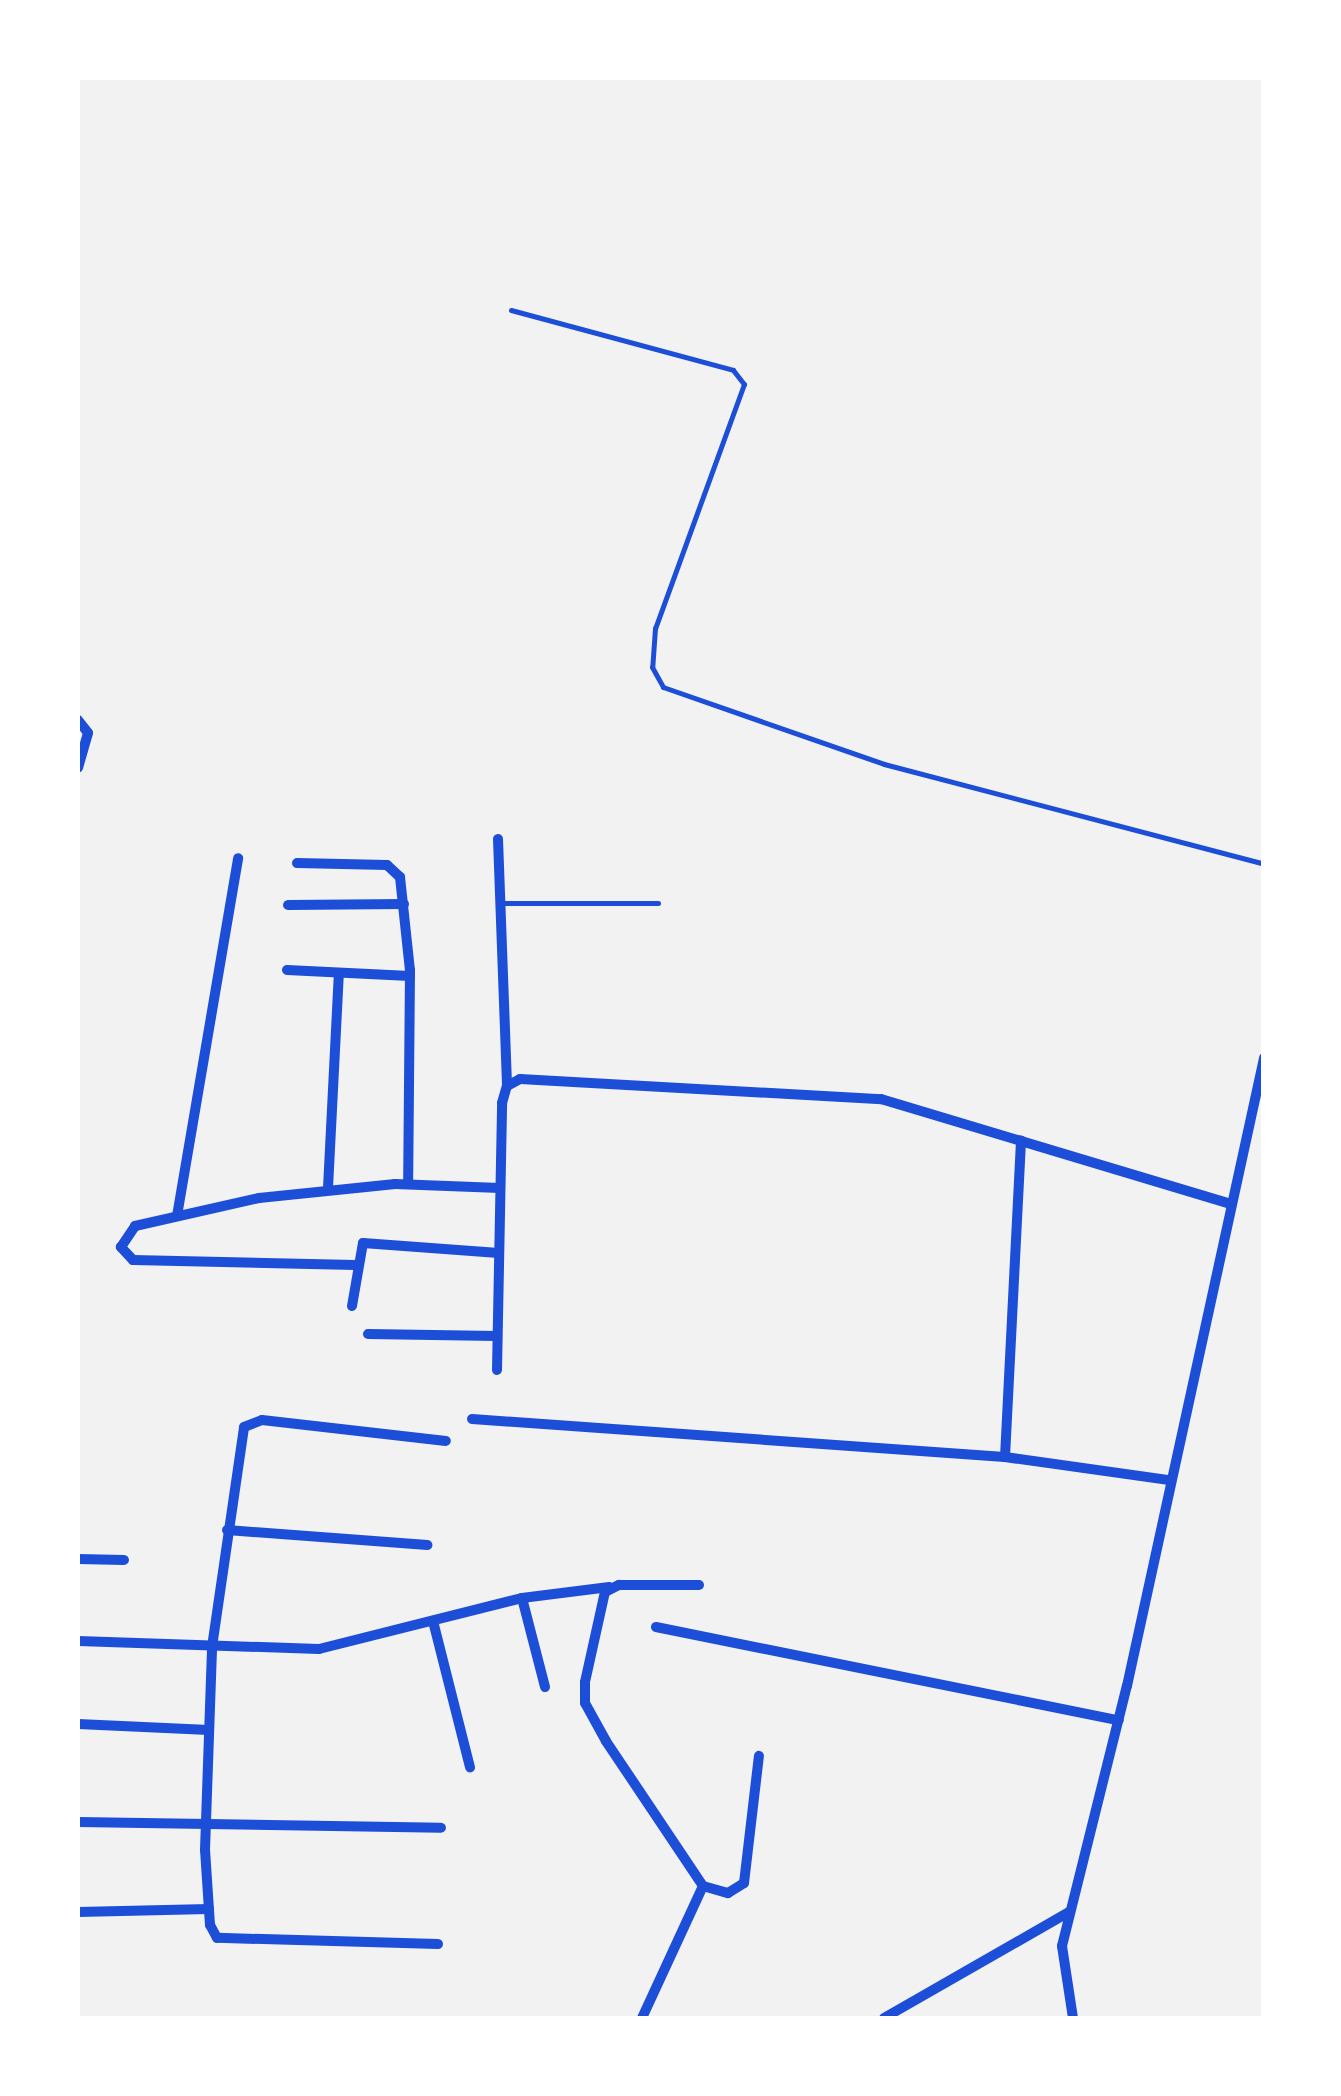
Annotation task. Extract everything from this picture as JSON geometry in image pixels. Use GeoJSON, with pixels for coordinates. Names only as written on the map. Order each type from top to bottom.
{"type":"FeatureCollection","features":[{"type":"Feature","properties":{"kind":"street"},"geometry":{"type":"LineString","coordinates":[[78,720],[88,733],[78,768]]}},
{"type":"Feature","properties":{"kind":"street"},"geometry":{"type":"LineString","coordinates":[[496,1370],[500,1188],[507,1086],[498,839]]}},
{"type":"Feature","properties":{"kind":"street"},"geometry":{"type":"LineString","coordinates":[[176,1216],[238,858]]}},
{"type":"Feature","properties":{"kind":"street"},"geometry":{"type":"LineString","coordinates":[[297,862],[393,867],[404,904],[410,976],[408,1184]]}},
{"type":"Feature","properties":{"kind":"street"},"geometry":{"type":"LineString","coordinates":[[288,905],[404,904]]}},
{"type":"Feature","properties":{"kind":"street"},"geometry":{"type":"LineString","coordinates":[[286,970],[410,976]]}},
{"type":"Feature","properties":{"kind":"street"},"geometry":{"type":"LineString","coordinates":[[328,1188],[339,973]]}},
{"type":"Feature","properties":{"kind":"street"},"geometry":{"type":"LineString","coordinates":[[1074,2018],[1062,1964],[1069,1912],[1119,1720],[1264,1058]]}},
{"type":"Feature","properties":{"kind":"street"},"geometry":{"type":"LineString","coordinates":[[507,1086],[535,1079],[831,1093],[926,1109],[1230,1204]]}},
{"type":"Feature","properties":{"kind":"street"},"geometry":{"type":"LineString","coordinates":[[1005,1458],[1021,1140]]}},
{"type":"Feature","properties":{"kind":"street"},"geometry":{"type":"LineString","coordinates":[[356,1265],[133,1260],[121,1252],[135,1226],[328,1188],[408,1184],[500,1188]]}},
{"type":"Feature","properties":{"kind":"street"},"geometry":{"type":"LineString","coordinates":[[352,1306],[359,1246],[368,1242],[499,1253]]}},
{"type":"Feature","properties":{"kind":"street"},"geometry":{"type":"LineString","coordinates":[[368,1334],[497,1336]]}},
{"type":"Feature","properties":{"kind":"street"},"geometry":{"type":"LineString","coordinates":[[472,1419],[1005,1458],[1170,1480]]}},
{"type":"Feature","properties":{"kind":"street"},"geometry":{"type":"LineString","coordinates":[[438,1944],[224,1942],[212,1932],[206,1824],[212,1647],[241,1439],[254,1420],[446,1441]]}},
{"type":"Feature","properties":{"kind":"street"},"geometry":{"type":"LineString","coordinates":[[227,1530],[427,1544]]}},
{"type":"Feature","properties":{"kind":"street"},"geometry":{"type":"LineString","coordinates":[[78,1559],[124,1560]]}},
{"type":"Feature","properties":{"kind":"street"},"geometry":{"type":"LineString","coordinates":[[78,1640],[319,1649],[522,1598],[612,1587],[699,1585]]}},
{"type":"Feature","properties":{"kind":"street"},"geometry":{"type":"LineString","coordinates":[[612,1587],[598,1605],[585,1703],[703,1886],[735,1892],[746,1877],[759,1756]]}},
{"type":"Feature","properties":{"kind":"street"},"geometry":{"type":"LineString","coordinates":[[522,1598],[545,1686]]}},
{"type":"Feature","properties":{"kind":"street"},"geometry":{"type":"LineString","coordinates":[[433,1621],[470,1766]]}},
{"type":"Feature","properties":{"kind":"street"},"geometry":{"type":"LineString","coordinates":[[656,1627],[1119,1720]]}},
{"type":"Feature","properties":{"kind":"street"},"geometry":{"type":"LineString","coordinates":[[78,1724],[209,1730]]}},
{"type":"Feature","properties":{"kind":"street"},"geometry":{"type":"LineString","coordinates":[[78,1822],[441,1828]]}},
{"type":"Feature","properties":{"kind":"street"},"geometry":{"type":"LineString","coordinates":[[642,2018],[703,1886]]}},
{"type":"Feature","properties":{"kind":"street"},"geometry":{"type":"LineString","coordinates":[[78,1912],[209,1909]]}},
{"type":"Feature","properties":{"kind":"street"},"geometry":{"type":"LineString","coordinates":[[884,2018],[1069,1912]]}},
{"type":"Feature","properties":{"kind":"lane"},"geometry":{"type":"LineString","coordinates":[[511,310],[713,363],[733,370],[744,384],[655,628],[652,666],[664,687],[884,764],[1264,864]]}},
{"type":"Feature","properties":{"kind":"lane"},"geometry":{"type":"LineString","coordinates":[[500,903],[658,903]]}}]}
